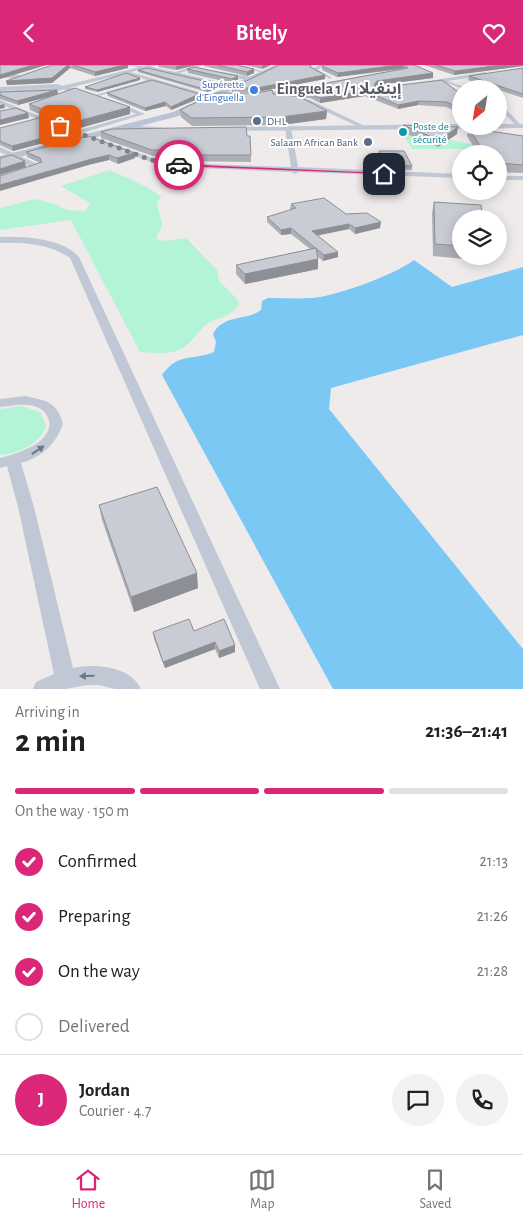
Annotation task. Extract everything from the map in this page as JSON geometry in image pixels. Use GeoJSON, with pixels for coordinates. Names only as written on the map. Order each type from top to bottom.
{"type":"FeatureCollection","features":[{"type":"Feature","properties":{"kind":"main road"},"geometry":{"type":"LineString","coordinates":[[117,129],[148,125],[190,109],[218,96],[272,65]]}},
{"type":"Feature","properties":{"kind":"main road"},"geometry":{"type":"LineString","coordinates":[[0,159],[117,129],[174,110],[229,85],[280,65]]}},
{"type":"Feature","properties":{"kind":"street"},"geometry":{"type":"LineString","coordinates":[[122,65],[148,67],[229,85]]}},
{"type":"Feature","properties":{"kind":"street"},"geometry":{"type":"LineString","coordinates":[[0,93],[54,90],[155,65]]}},
{"type":"Feature","properties":{"kind":"street"},"geometry":{"type":"LineString","coordinates":[[230,65],[260,71]]}},
{"type":"Feature","properties":{"kind":"street"},"geometry":{"type":"LineString","coordinates":[[325,65],[314,70],[336,81]]}},
{"type":"Feature","properties":{"kind":"street"},"geometry":{"type":"LineString","coordinates":[[96,96],[194,66],[210,71]]}},
{"type":"Feature","properties":{"kind":"street"},"geometry":{"type":"LineString","coordinates":[[2,76],[22,70]]}},
{"type":"Feature","properties":{"kind":"street"},"geometry":{"type":"LineString","coordinates":[[127,71],[207,96],[234,96]]}},
{"type":"Feature","properties":{"kind":"street"},"geometry":{"type":"LineString","coordinates":[[218,73],[248,78]]}},
{"type":"Feature","properties":{"kind":"street"},"geometry":{"type":"LineString","coordinates":[[324,84],[387,73]]}},
{"type":"Feature","properties":{"kind":"street"},"geometry":{"type":"LineString","coordinates":[[434,73],[449,79]]}},
{"type":"Feature","properties":{"kind":"street"},"geometry":{"type":"LineString","coordinates":[[423,80],[442,80],[491,73]]}},
{"type":"Feature","properties":{"kind":"street"},"geometry":{"type":"LineString","coordinates":[[0,83],[27,75]]}},
{"type":"Feature","properties":{"kind":"street"},"geometry":{"type":"LineString","coordinates":[[2,76],[19,77]]}},
{"type":"Feature","properties":{"kind":"street"},"geometry":{"type":"LineString","coordinates":[[54,90],[66,95],[77,91],[92,80]]}},
{"type":"Feature","properties":{"kind":"street"},"geometry":{"type":"LineString","coordinates":[[442,80],[452,84]]}},
{"type":"Feature","properties":{"kind":"street"},"geometry":{"type":"LineString","coordinates":[[0,89],[64,87],[96,96],[142,114],[76,133]]}},
{"type":"Feature","properties":{"kind":"street"},"geometry":{"type":"LineString","coordinates":[[257,97],[309,87]]}},
{"type":"Feature","properties":{"kind":"street"},"geometry":{"type":"LineString","coordinates":[[250,96],[308,101],[364,127]]}},
{"type":"Feature","properties":{"kind":"street"},"geometry":{"type":"LineString","coordinates":[[0,102],[76,133],[93,135],[151,160],[176,165],[295,172],[452,177]]}},
{"type":"Feature","properties":{"kind":"street"},"geometry":{"type":"LineString","coordinates":[[9,111],[34,105]]}},
{"type":"Feature","properties":{"kind":"street"},"geometry":{"type":"LineString","coordinates":[[508,113],[521,126]]}},
{"type":"Feature","properties":{"kind":"street"},"geometry":{"type":"LineString","coordinates":[[26,122],[43,118]]}},
{"type":"Feature","properties":{"kind":"street"},"geometry":{"type":"LineString","coordinates":[[148,125],[167,130]]}},
{"type":"Feature","properties":{"kind":"street"},"geometry":{"type":"LineString","coordinates":[[216,129],[521,126]]}},
{"type":"Feature","properties":{"kind":"street"},"geometry":{"type":"LineString","coordinates":[[288,128],[295,172]]}},
{"type":"Feature","properties":{"kind":"street"},"geometry":{"type":"LineString","coordinates":[[117,129],[177,130]]}},
{"type":"Feature","properties":{"kind":"street"},"geometry":{"type":"LineString","coordinates":[[0,149],[37,167],[0,179]]}},
{"type":"Feature","properties":{"kind":"street"},"geometry":{"type":"LineString","coordinates":[[507,178],[523,178]]}},
{"type":"Feature","properties":{"kind":"street"},"geometry":{"type":"LineString","coordinates":[[0,240],[19,240],[64,249],[74,257],[270,689]]}},
{"type":"Feature","properties":{"kind":"street"},"geometry":{"type":"LineString","coordinates":[[0,403],[29,400],[42,403],[51,409],[56,417],[55,432],[43,447],[6,462],[26,507],[65,678]]}},
{"type":"Feature","properties":{"kind":"street"},"geometry":{"type":"LineString","coordinates":[[43,689],[65,678],[88,674],[110,677],[131,689]]}},
{"type":"Feature","properties":{"kind":"green space"},"geometry":{"type":"Polygon","coordinates":[[[398,133],[415,133],[423,142],[439,147],[450,140],[477,145],[452,145],[452,149],[412,149],[404,136],[400,136],[398,133]]]}},
{"type":"Feature","properties":{"kind":"green space"},"geometry":{"type":"Polygon","coordinates":[[[110,170],[161,197],[157,203],[162,225],[156,239],[165,241],[186,238],[217,270],[219,281],[236,298],[239,304],[229,314],[207,324],[188,344],[178,350],[166,353],[140,352],[71,220],[0,230],[0,208],[35,199],[55,204],[67,210],[86,211],[90,203],[61,186],[110,170]]]}},
{"type":"Feature","properties":{"kind":"green space"},"geometry":{"type":"Polygon","coordinates":[[[22,406],[41,413],[46,426],[43,433],[27,447],[0,455],[0,409],[22,406]]]}},
{"type":"Feature","properties":{"kind":"water"},"geometry":{"type":"Polygon","coordinates":[[[414,260],[452,287],[523,267],[523,335],[331,388],[329,409],[523,649],[523,689],[333,689],[162,375],[174,363],[180,360],[214,352],[216,342],[213,334],[217,328],[223,323],[249,316],[261,310],[262,301],[268,298],[312,298],[336,293],[380,278],[414,260]]]}},
{"type":"Feature","properties":{"kind":"building"},"geometry":{"type":"Polygon","coordinates":[[[0,65],[33,65],[0,75],[0,65]]]}},
{"type":"Feature","properties":{"kind":"building"},"geometry":{"type":"Polygon","coordinates":[[[52,65],[68,65],[52,78],[6,81],[52,65]]]}},
{"type":"Feature","properties":{"kind":"building"},"geometry":{"type":"Polygon","coordinates":[[[73,65],[124,65],[95,72],[73,65]]]}},
{"type":"Feature","properties":{"kind":"building"},"geometry":{"type":"Polygon","coordinates":[[[217,65],[237,65],[254,69],[247,72],[217,65]]]}},
{"type":"Feature","properties":{"kind":"building"},"geometry":{"type":"Polygon","coordinates":[[[279,65],[311,65],[310,67],[325,75],[257,88],[232,88],[279,65]]]}},
{"type":"Feature","properties":{"kind":"building"},"geometry":{"type":"Polygon","coordinates":[[[322,65],[398,65],[338,73],[322,65]]]}},
{"type":"Feature","properties":{"kind":"building"},"geometry":{"type":"Polygon","coordinates":[[[405,65],[414,65],[433,73],[377,81],[374,85],[376,88],[442,80],[452,87],[452,104],[446,102],[419,101],[398,105],[366,91],[320,98],[310,94],[284,91],[408,68],[405,65]]]}},
{"type":"Feature","properties":{"kind":"building"},"geometry":{"type":"Polygon","coordinates":[[[436,65],[502,65],[455,71],[436,65]]]}},
{"type":"Feature","properties":{"kind":"building"},"geometry":{"type":"Polygon","coordinates":[[[194,67],[238,76],[232,79],[187,69],[194,67]]]}},
{"type":"Feature","properties":{"kind":"building"},"geometry":{"type":"Polygon","coordinates":[[[147,68],[222,85],[207,90],[138,70],[147,68]]]}},
{"type":"Feature","properties":{"kind":"building"},"geometry":{"type":"Polygon","coordinates":[[[523,68],[523,94],[508,89],[508,80],[481,80],[469,76],[523,68]]]}},
{"type":"Feature","properties":{"kind":"building"},"geometry":{"type":"Polygon","coordinates":[[[126,73],[140,78],[97,90],[85,87],[126,73]]]}},
{"type":"Feature","properties":{"kind":"building"},"geometry":{"type":"Polygon","coordinates":[[[152,80],[199,94],[171,107],[165,102],[145,108],[107,93],[152,80]]]}},
{"type":"Feature","properties":{"kind":"building"},"geometry":{"type":"Polygon","coordinates":[[[75,88],[130,107],[75,122],[29,104],[75,88]]]}},
{"type":"Feature","properties":{"kind":"building"},"geometry":{"type":"Polygon","coordinates":[[[57,90],[17,101],[0,95],[0,92],[57,90]]]}},
{"type":"Feature","properties":{"kind":"building"},"geometry":{"type":"Polygon","coordinates":[[[272,90],[273,94],[305,97],[302,98],[327,111],[281,117],[192,118],[180,110],[216,93],[257,93],[272,90]]]}},
{"type":"Feature","properties":{"kind":"building"},"geometry":{"type":"Polygon","coordinates":[[[16,108],[28,113],[0,120],[0,111],[16,108]]]}},
{"type":"Feature","properties":{"kind":"building"},"geometry":{"type":"Polygon","coordinates":[[[39,118],[73,130],[12,146],[0,141],[0,128],[39,118]]]}},
{"type":"Feature","properties":{"kind":"building"},"geometry":{"type":"Polygon","coordinates":[[[403,125],[452,127],[452,131],[439,140],[403,125]]]}},
{"type":"Feature","properties":{"kind":"building"},"geometry":{"type":"Polygon","coordinates":[[[246,127],[247,136],[250,136],[251,155],[174,155],[177,150],[152,150],[101,132],[113,129],[246,127]]]}},
{"type":"Feature","properties":{"kind":"building"},"geometry":{"type":"Polygon","coordinates":[[[508,134],[523,136],[523,165],[507,164],[507,145],[479,145],[473,135],[508,134]]]}},
{"type":"Feature","properties":{"kind":"building"},"geometry":{"type":"Polygon","coordinates":[[[88,136],[134,153],[117,158],[109,155],[92,159],[0,185],[0,176],[42,162],[40,158],[26,152],[88,136]]]}},
{"type":"Feature","properties":{"kind":"building"},"geometry":{"type":"Polygon","coordinates":[[[379,151],[404,151],[412,166],[384,165],[379,151]]]}},
{"type":"Feature","properties":{"kind":"building"},"geometry":{"type":"Polygon","coordinates":[[[12,155],[25,161],[0,169],[0,158],[12,155]]]}},
{"type":"Feature","properties":{"kind":"building"},"geometry":{"type":"Polygon","coordinates":[[[324,198],[346,214],[367,213],[381,222],[355,228],[349,224],[312,231],[338,252],[324,255],[291,228],[281,230],[267,217],[296,208],[291,204],[324,198]]]}},
{"type":"Feature","properties":{"kind":"building"},"geometry":{"type":"Polygon","coordinates":[[[434,202],[481,205],[482,210],[452,210],[452,245],[435,244],[434,202]]]}},
{"type":"Feature","properties":{"kind":"building"},"geometry":{"type":"Polygon","coordinates":[[[316,248],[318,259],[245,274],[236,265],[316,248]]]}},
{"type":"Feature","properties":{"kind":"building"},"geometry":{"type":"Polygon","coordinates":[[[157,487],[197,573],[131,597],[99,505],[157,487]]]}},
{"type":"Feature","properties":{"kind":"building"},"geometry":{"type":"Polygon","coordinates":[[[189,619],[194,631],[224,619],[235,645],[219,651],[215,642],[163,662],[153,632],[189,619]]]}},
{"type":"Feature","properties":{"kind":"way so far"},"geometry":{"type":"LineString","coordinates":[[60,126],[160,163],[179,165]]}},
{"type":"Feature","properties":{"kind":"place","name":"Supérette d'Einguella"},"geometry":{"type":"Point","coordinates":[254,90]}},
{"type":"Feature","properties":{"kind":"place","name":"DHL"},"geometry":{"type":"Point","coordinates":[257,121]}},
{"type":"Feature","properties":{"kind":"place","name":"Poste de sécurité"},"geometry":{"type":"Point","coordinates":[403,132]}},
{"type":"Feature","properties":{"kind":"place","name":"Salaam African Bank"},"geometry":{"type":"Point","coordinates":[368,142]}},
{"type":"Feature","properties":{"kind":"district","name":"Einguela 1 / إينغيلا 1"},"geometry":{"type":"Point","coordinates":[339,88]}},
{"type":"Feature","properties":{"kind":"route"},"geometry":{"type":"LineString","coordinates":[[179,165],[295,172],[384,174]]}}]}
